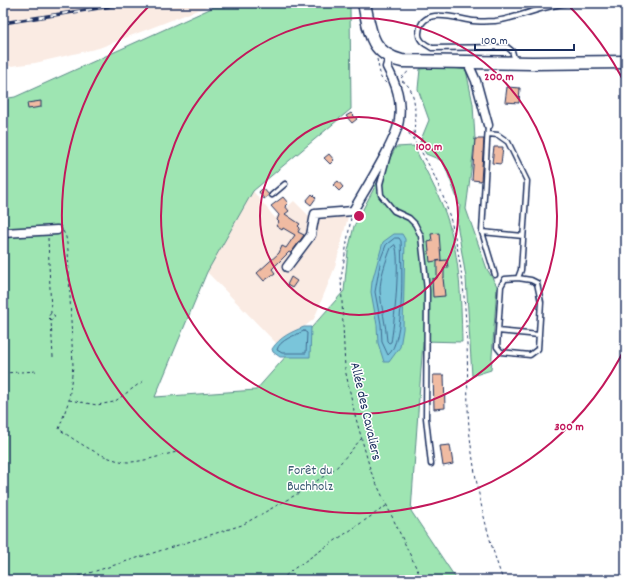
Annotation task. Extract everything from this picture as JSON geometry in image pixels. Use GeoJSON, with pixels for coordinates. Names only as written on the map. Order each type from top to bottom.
{"type":"FeatureCollection","features":[{"type":"Feature","properties":{"kind":"main road"},"geometry":{"type":"LineString","coordinates":[[365,7],[372,38],[380,50],[390,57],[402,61],[468,63],[626,62]]}},
{"type":"Feature","properties":{"kind":"street"},"geometry":{"type":"LineString","coordinates":[[287,267],[311,235],[315,214],[353,211],[393,139],[400,121],[398,81],[387,66],[390,57]]}},
{"type":"Feature","properties":{"kind":"street"},"geometry":{"type":"LineString","coordinates":[[468,63],[476,81],[488,125]]}},
{"type":"Feature","properties":{"kind":"street"},"geometry":{"type":"LineString","coordinates":[[3,233],[58,230]]}},
{"type":"Feature","properties":{"kind":"lane"},"geometry":{"type":"LineString","coordinates":[[515,63],[512,51],[507,47],[432,48],[422,42],[418,36],[419,28],[422,23],[434,16],[447,15],[474,21],[495,21],[552,4],[570,3]]}},
{"type":"Feature","properties":{"kind":"lane"},"geometry":{"type":"LineString","coordinates":[[488,125],[482,232],[495,275]]}},
{"type":"Feature","properties":{"kind":"lane"},"geometry":{"type":"LineString","coordinates":[[488,134],[498,135],[508,142],[527,181],[521,270],[518,278]]}},
{"type":"Feature","properties":{"kind":"lane"},"geometry":{"type":"LineString","coordinates":[[393,139],[380,184],[381,195],[394,211],[409,218],[415,224],[421,236],[427,290],[426,418],[431,464]]}},
{"type":"Feature","properties":{"kind":"lane"},"geometry":{"type":"LineString","coordinates":[[272,194],[285,184]]}},
{"type":"Feature","properties":{"kind":"lane"},"geometry":{"type":"LineString","coordinates":[[482,232],[523,236]]}},
{"type":"Feature","properties":{"kind":"lane"},"geometry":{"type":"LineString","coordinates":[[518,278],[531,280],[537,283],[541,302],[538,348],[530,355],[499,350],[497,343],[498,331],[502,282],[505,279],[518,278]]}},
{"type":"Feature","properties":{"kind":"lane"},"geometry":{"type":"LineString","coordinates":[[498,331],[539,335]]}},
{"type":"Feature","properties":{"kind":"path"},"geometry":{"type":"LineString","coordinates":[[414,140],[412,91],[407,84],[398,81],[419,62]]}},
{"type":"Feature","properties":{"kind":"path"},"geometry":{"type":"LineString","coordinates":[[400,121],[414,140],[443,196],[457,240],[463,286],[467,344],[468,409],[475,473],[483,516],[503,580]]}},
{"type":"Feature","properties":{"kind":"path","name":"Allée des Cavaliers"},"geometry":{"type":"LineString","coordinates":[[353,211],[341,279],[345,369],[361,439],[371,472],[422,580]]}},
{"type":"Feature","properties":{"kind":"path"},"geometry":{"type":"LineString","coordinates":[[47,230],[51,313],[48,317],[51,320],[53,357]]}},
{"type":"Feature","properties":{"kind":"path"},"geometry":{"type":"LineString","coordinates":[[58,230],[65,232],[68,250],[72,366],[69,400],[59,429],[78,442],[107,457],[130,462],[177,452]]}},
{"type":"Feature","properties":{"kind":"path"},"geometry":{"type":"LineString","coordinates":[[51,313],[55,316],[51,320]]}},
{"type":"Feature","properties":{"kind":"path"},"geometry":{"type":"LineString","coordinates":[[3,373],[38,371]]}},
{"type":"Feature","properties":{"kind":"path"},"geometry":{"type":"LineString","coordinates":[[69,400],[97,404],[114,402],[143,381]]}},
{"type":"Feature","properties":{"kind":"path"},"geometry":{"type":"LineString","coordinates":[[68,580],[242,525],[299,493],[336,468],[361,439]]}},
{"type":"Feature","properties":{"kind":"path"},"geometry":{"type":"LineString","coordinates":[[281,580],[292,570],[387,505]]}},
{"type":"Feature","properties":{"kind":"shaded area"},"geometry":{"type":"Polygon","coordinates":[[[3,3],[213,4],[99,48],[35,63],[3,67],[3,3]]]}},
{"type":"Feature","properties":{"kind":"shaded area"},"geometry":{"type":"Polygon","coordinates":[[[253,191],[275,218],[294,201],[311,218],[320,209],[350,209],[335,267],[314,319],[304,327],[288,334],[276,343],[207,272],[253,191]]]}},
{"type":"Feature","properties":{"kind":"green space","name":"Forêt du Buchholz"},"geometry":{"type":"Polygon","coordinates":[[[350,6],[351,109],[253,191],[207,272],[155,397],[256,390],[344,291],[348,251],[354,226],[396,147],[414,146],[440,199],[449,223],[456,256],[460,290],[462,342],[423,341],[411,511],[457,580],[3,580],[3,99],[15,97],[214,7],[350,6]]]}},
{"type":"Feature","properties":{"kind":"green space"},"geometry":{"type":"Polygon","coordinates":[[[448,67],[466,70],[473,104],[475,139],[466,209],[487,269],[497,286],[491,370],[472,376],[466,278],[457,223],[460,206],[443,161],[426,154],[420,142],[429,120],[418,89],[420,69],[448,67]]]}},
{"type":"Feature","properties":{"kind":"water"},"geometry":{"type":"Polygon","coordinates":[[[394,234],[402,234],[405,239],[403,329],[400,347],[389,362],[384,362],[378,343],[377,325],[371,292],[372,282],[383,242],[394,234]]]}},
{"type":"Feature","properties":{"kind":"water"},"geometry":{"type":"Polygon","coordinates":[[[304,327],[311,327],[310,357],[280,357],[273,352],[272,349],[282,338],[304,327]]]}},
{"type":"Feature","properties":{"kind":"building"},"geometry":{"type":"Polygon","coordinates":[[[507,87],[520,88],[519,103],[505,102],[507,87]]]}},
{"type":"Feature","properties":{"kind":"building"},"geometry":{"type":"Polygon","coordinates":[[[41,101],[41,107],[28,109],[27,103],[41,101]]]}},
{"type":"Feature","properties":{"kind":"building"},"geometry":{"type":"Polygon","coordinates":[[[351,113],[357,119],[352,123],[346,116],[351,113]]]}},
{"type":"Feature","properties":{"kind":"building"},"geometry":{"type":"Polygon","coordinates":[[[475,139],[484,139],[481,181],[472,180],[475,139]]]}},
{"type":"Feature","properties":{"kind":"building"},"geometry":{"type":"Polygon","coordinates":[[[494,147],[503,147],[501,164],[492,163],[494,147]]]}},
{"type":"Feature","properties":{"kind":"building"},"geometry":{"type":"Polygon","coordinates":[[[329,154],[334,160],[330,164],[324,158],[329,154]]]}},
{"type":"Feature","properties":{"kind":"building"},"geometry":{"type":"Polygon","coordinates":[[[338,181],[343,187],[339,191],[333,185],[338,181]]]}},
{"type":"Feature","properties":{"kind":"building"},"geometry":{"type":"Polygon","coordinates":[[[263,188],[269,195],[264,199],[259,192],[263,188]]]}},
{"type":"Feature","properties":{"kind":"building"},"geometry":{"type":"Polygon","coordinates":[[[312,194],[316,198],[311,205],[306,201],[312,194]]]}},
{"type":"Feature","properties":{"kind":"building"},"geometry":{"type":"Polygon","coordinates":[[[283,197],[288,203],[285,206],[289,211],[285,214],[300,224],[298,226],[300,228],[298,232],[304,235],[291,253],[289,252],[272,269],[275,273],[264,281],[257,273],[279,253],[282,246],[286,248],[295,235],[276,226],[279,222],[277,220],[279,215],[271,206],[283,197]]]}},
{"type":"Feature","properties":{"kind":"building"},"geometry":{"type":"Polygon","coordinates":[[[439,233],[441,260],[430,262],[428,242],[432,241],[431,234],[439,233]]]}},
{"type":"Feature","properties":{"kind":"building"},"geometry":{"type":"Polygon","coordinates":[[[447,260],[448,268],[444,268],[443,278],[445,296],[433,297],[432,279],[437,278],[437,261],[447,260]]]}},
{"type":"Feature","properties":{"kind":"building"},"geometry":{"type":"Polygon","coordinates":[[[291,277],[297,281],[292,288],[287,285],[291,277]]]}},
{"type":"Feature","properties":{"kind":"building"},"geometry":{"type":"Polygon","coordinates":[[[433,375],[444,375],[445,408],[434,409],[433,375]]]}},
{"type":"Feature","properties":{"kind":"building"},"geometry":{"type":"Polygon","coordinates":[[[450,445],[453,464],[443,466],[440,446],[450,445]]]}},
{"type":"Feature","properties":{"kind":"railway"},"geometry":{"type":"LineString","coordinates":[[3,23],[131,3]]}}]}
